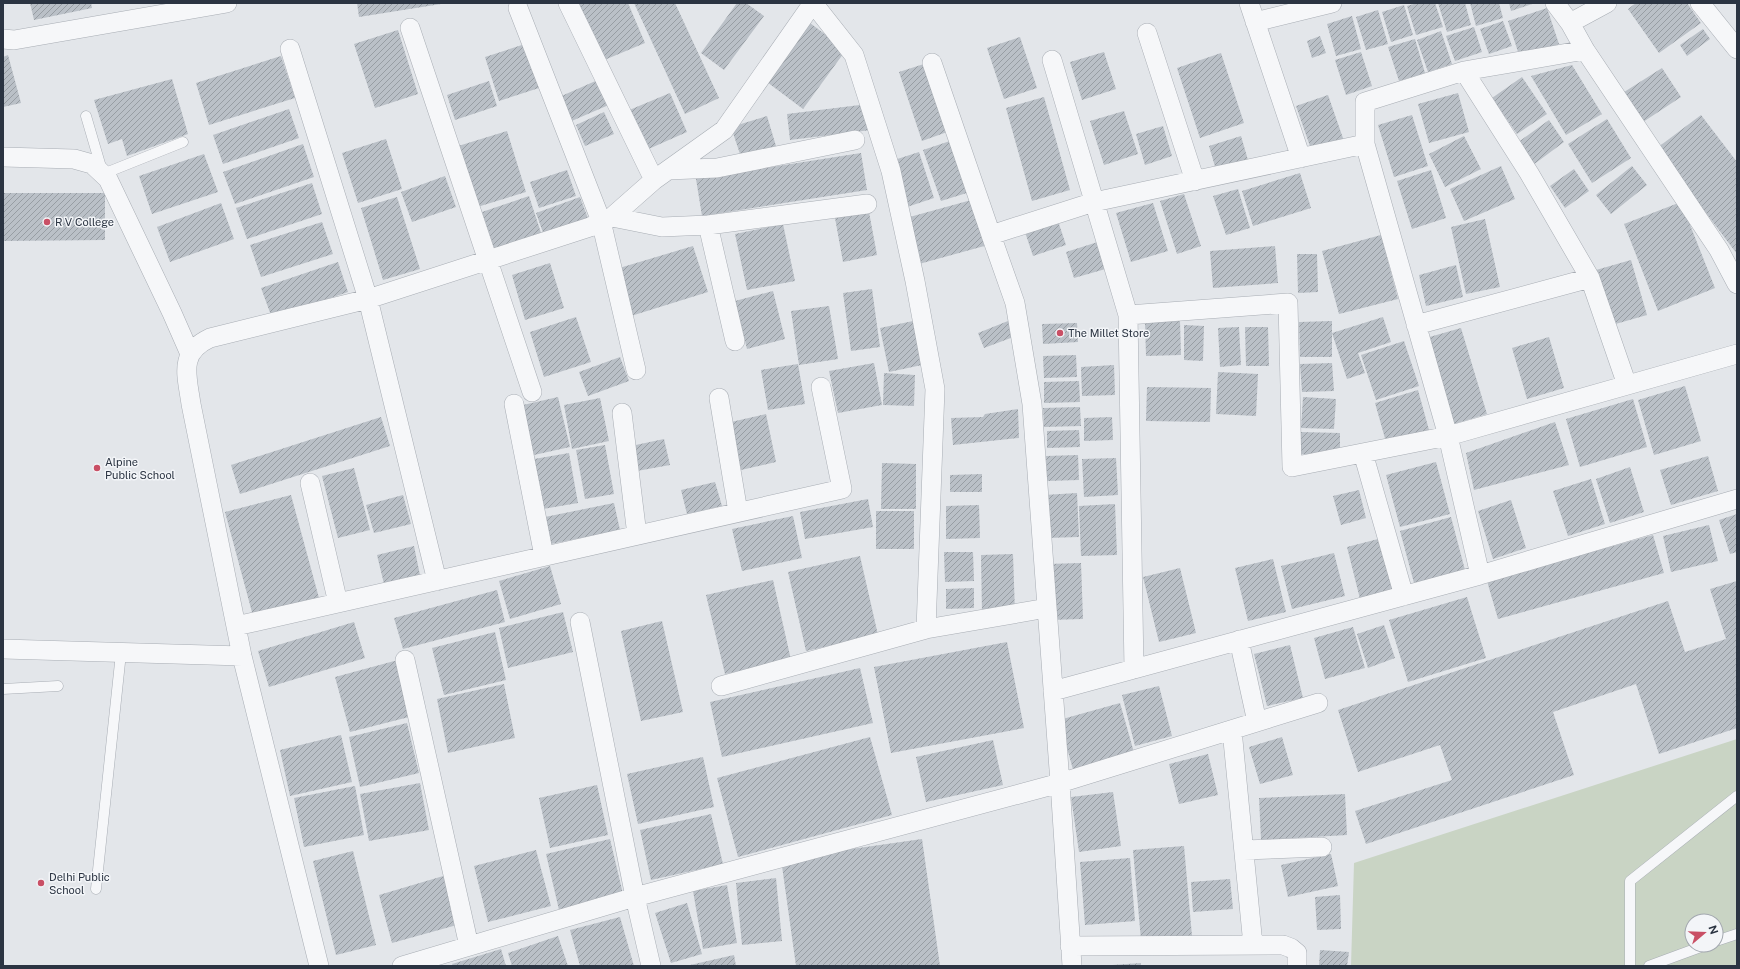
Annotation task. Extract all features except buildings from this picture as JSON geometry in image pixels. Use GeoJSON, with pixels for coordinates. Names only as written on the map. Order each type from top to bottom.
{"type":"FeatureCollection","features":[{"type":"Feature","properties":{"kind":"street"},"geometry":{"type":"LineString","coordinates":[[3,39],[14,40],[201,6],[227,3]]}},
{"type":"Feature","properties":{"kind":"street"},"geometry":{"type":"LineString","coordinates":[[568,3],[661,175]]}},
{"type":"Feature","properties":{"kind":"street"},"geometry":{"type":"LineString","coordinates":[[320,966],[242,656],[191,404],[186,370],[190,354],[200,343],[210,338],[368,299],[590,227],[606,219],[661,175],[724,130],[813,3],[854,55],[890,171],[915,281],[935,389],[926,630]]}},
{"type":"Feature","properties":{"kind":"street"},"geometry":{"type":"LineString","coordinates":[[1249,3],[1301,158]]}},
{"type":"Feature","properties":{"kind":"street"},"geometry":{"type":"LineString","coordinates":[[1255,22],[1332,3]]}},
{"type":"Feature","properties":{"kind":"street"},"geometry":{"type":"LineString","coordinates":[[1555,3],[1570,23],[1585,50],[1719,250],[1737,284]]}},
{"type":"Feature","properties":{"kind":"street"},"geometry":{"type":"LineString","coordinates":[[1570,23],[1607,3]]}},
{"type":"Feature","properties":{"kind":"street"},"geometry":{"type":"LineString","coordinates":[[1700,3],[1737,49]]}},
{"type":"Feature","properties":{"kind":"street"},"geometry":{"type":"LineString","coordinates":[[518,8],[606,219],[636,370]]}},
{"type":"Feature","properties":{"kind":"street"},"geometry":{"type":"LineString","coordinates":[[410,28],[532,392]]}},
{"type":"Feature","properties":{"kind":"street"},"geometry":{"type":"LineString","coordinates":[[1147,33],[1195,181]]}},
{"type":"Feature","properties":{"kind":"street"},"geometry":{"type":"LineString","coordinates":[[290,49],[368,299],[437,581]]}},
{"type":"Feature","properties":{"kind":"street"},"geometry":{"type":"LineString","coordinates":[[1480,575],[1448,436],[1365,144],[1365,102],[1464,71],[1585,50]]}},
{"type":"Feature","properties":{"kind":"street"},"geometry":{"type":"LineString","coordinates":[[1052,60],[1128,315],[1134,669]]}},
{"type":"Feature","properties":{"kind":"street"},"geometry":{"type":"LineString","coordinates":[[932,63],[1015,303],[1032,404],[1072,966]]}},
{"type":"Feature","properties":{"kind":"street"},"geometry":{"type":"LineString","coordinates":[[1464,71],[1529,173],[1590,278],[1627,385]]}},
{"type":"Feature","properties":{"kind":"street"},"geometry":{"type":"LineString","coordinates":[[661,175],[717,168],[855,140]]}},
{"type":"Feature","properties":{"kind":"street"},"geometry":{"type":"LineString","coordinates":[[991,235],[1094,202],[1365,144]]}},
{"type":"Feature","properties":{"kind":"street"},"geometry":{"type":"LineString","coordinates":[[3,157],[74,159],[92,164],[108,179],[122,206],[190,354]]}},
{"type":"Feature","properties":{"kind":"street"},"geometry":{"type":"LineString","coordinates":[[606,219],[662,227],[708,225],[867,204]]}},
{"type":"Feature","properties":{"kind":"street"},"geometry":{"type":"LineString","coordinates":[[708,225],[735,341]]}},
{"type":"Feature","properties":{"kind":"street"},"geometry":{"type":"LineString","coordinates":[[1416,325],[1590,278]]}},
{"type":"Feature","properties":{"kind":"street"},"geometry":{"type":"LineString","coordinates":[[1128,315],[1288,303],[1292,467],[1448,436],[1737,354]]}},
{"type":"Feature","properties":{"kind":"street"},"geometry":{"type":"LineString","coordinates":[[236,626],[842,489],[821,387]]}},
{"type":"Feature","properties":{"kind":"street"},"geometry":{"type":"LineString","coordinates":[[719,398],[738,512]]}},
{"type":"Feature","properties":{"kind":"street"},"geometry":{"type":"LineString","coordinates":[[514,404],[544,556]]}},
{"type":"Feature","properties":{"kind":"street"},"geometry":{"type":"LineString","coordinates":[[622,413],[637,535]]}},
{"type":"Feature","properties":{"kind":"street"},"geometry":{"type":"LineString","coordinates":[[1362,453],[1404,596]]}},
{"type":"Feature","properties":{"kind":"street"},"geometry":{"type":"LineString","coordinates":[[310,484],[338,603]]}},
{"type":"Feature","properties":{"kind":"street"},"geometry":{"type":"LineString","coordinates":[[1053,691],[1480,575],[1737,499]]}},
{"type":"Feature","properties":{"kind":"street"},"geometry":{"type":"LineString","coordinates":[[721,686],[926,630],[1047,608]]}},
{"type":"Feature","properties":{"kind":"street"},"geometry":{"type":"LineString","coordinates":[[580,622],[635,897],[651,966]]}},
{"type":"Feature","properties":{"kind":"street"},"geometry":{"type":"LineString","coordinates":[[1239,640],[1257,722]]}},
{"type":"Feature","properties":{"kind":"street"},"geometry":{"type":"LineString","coordinates":[[3,650],[242,656]]}},
{"type":"Feature","properties":{"kind":"street"},"geometry":{"type":"LineString","coordinates":[[405,660],[469,946]]}},
{"type":"Feature","properties":{"kind":"street"},"geometry":{"type":"LineString","coordinates":[[402,966],[635,897],[1060,783],[1318,703]]}},
{"type":"Feature","properties":{"kind":"street"},"geometry":{"type":"LineString","coordinates":[[1232,730],[1253,945]]}},
{"type":"Feature","properties":{"kind":"street"},"geometry":{"type":"LineString","coordinates":[[1244,850],[1322,846]]}},
{"type":"Feature","properties":{"kind":"street"},"geometry":{"type":"LineString","coordinates":[[1070,946],[1283,945],[1291,948],[1297,953],[1297,966]]}},
{"type":"Feature","properties":{"kind":"lane"},"geometry":{"type":"LineString","coordinates":[[86,116],[103,174],[183,142]]}},
{"type":"Feature","properties":{"kind":"lane"},"geometry":{"type":"LineString","coordinates":[[96,889],[121,653]]}},
{"type":"Feature","properties":{"kind":"lane"},"geometry":{"type":"LineString","coordinates":[[3,689],[58,686]]}},
{"type":"Feature","properties":{"kind":"lane"},"geometry":{"type":"LineString","coordinates":[[1630,966],[1630,881],[1737,796]]}},
{"type":"Feature","properties":{"kind":"lane"},"geometry":{"type":"LineString","coordinates":[[1724,938],[1737,934]]}},
{"type":"Feature","properties":{"kind":"lane"},"geometry":{"type":"LineString","coordinates":[[1649,966],[1684,953]]}},
{"type":"Feature","properties":{"kind":"green space"},"geometry":{"type":"Polygon","coordinates":[[[1737,739],[1737,966],[1351,966],[1354,863],[1737,739]]]}},
{"type":"Feature","properties":{"kind":"place","name":"R V College"},"geometry":{"type":"Point","coordinates":[47,222]}},
{"type":"Feature","properties":{"kind":"place","name":"The Millet Store"},"geometry":{"type":"Point","coordinates":[1060,333]}},
{"type":"Feature","properties":{"kind":"place","name":"Alpine Public School"},"geometry":{"type":"Point","coordinates":[97,468]}},
{"type":"Feature","properties":{"kind":"place","name":"Delhi Public School"},"geometry":{"type":"Point","coordinates":[41,883]}}]}
